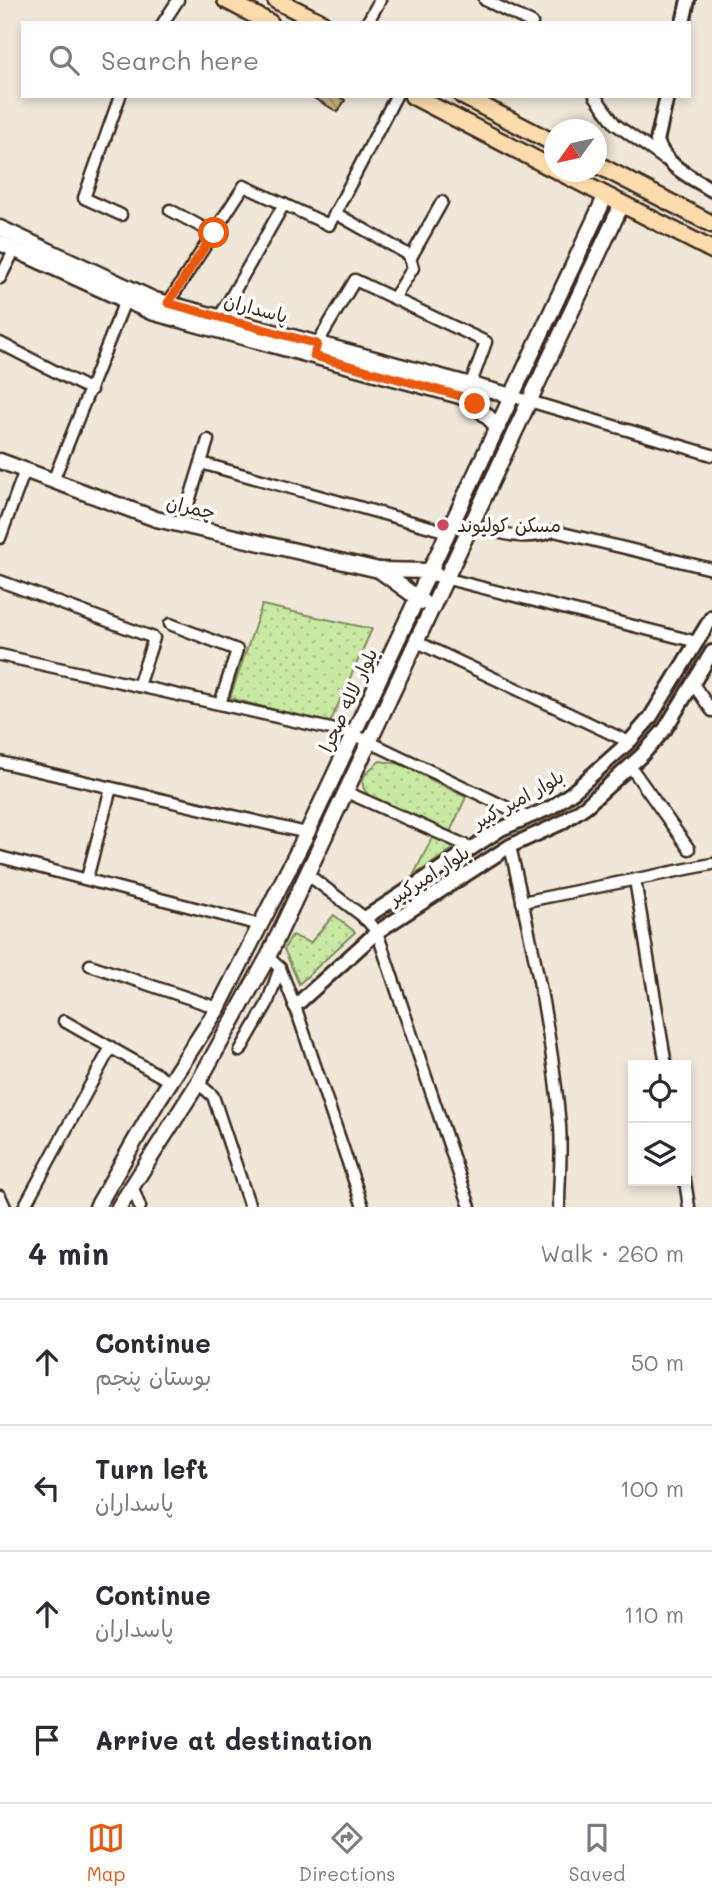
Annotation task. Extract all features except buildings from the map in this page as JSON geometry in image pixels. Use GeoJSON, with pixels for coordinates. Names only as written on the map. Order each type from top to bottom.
{"type":"FeatureCollection","features":[{"type":"Feature","properties":{"kind":"highway"},"geometry":{"type":"LineString","coordinates":[[226,0],[266,21]]}},
{"type":"Feature","properties":{"kind":"highway"},"geometry":{"type":"LineString","coordinates":[[276,0],[318,21]]}},
{"type":"Feature","properties":{"kind":"highway"},"geometry":{"type":"LineString","coordinates":[[417,98],[544,163]]}},
{"type":"Feature","properties":{"kind":"highway"},"geometry":{"type":"LineString","coordinates":[[457,119],[465,98]]}},
{"type":"Feature","properties":{"kind":"highway"},"geometry":{"type":"LineString","coordinates":[[467,98],[544,137]]}},
{"type":"Feature","properties":{"kind":"highway"},"geometry":{"type":"LineString","coordinates":[[607,169],[712,224]]}},
{"type":"Feature","properties":{"kind":"highway"},"geometry":{"type":"LineString","coordinates":[[580,182],[712,250]]}},
{"type":"Feature","properties":{"kind":"main road","name":"بلوار لاله صحرا"},"geometry":{"type":"LineString","coordinates":[[96,1207],[157,1102],[218,1008],[307,834],[606,195]]}},
{"type":"Feature","properties":{"kind":"main road","name":"بلوار لاله صحرا"},"geometry":{"type":"LineString","coordinates":[[119,1207],[175,1115],[198,1083],[268,957],[430,606],[622,204]]}},
{"type":"Feature","properties":{"kind":"main road"},"geometry":{"type":"LineString","coordinates":[[593,224],[608,231]]}},
{"type":"Feature","properties":{"kind":"main road","name":"پاسداران"},"geometry":{"type":"LineString","coordinates":[[0,228],[130,289],[168,303],[460,396],[475,404],[498,428]]}},
{"type":"Feature","properties":{"kind":"main road","name":"پاسداران"},"geometry":{"type":"LineString","coordinates":[[0,243],[151,312],[512,396]]}},
{"type":"Feature","properties":{"kind":"main road","name":"چمران"},"geometry":{"type":"LineString","coordinates":[[0,461],[156,519],[379,570],[429,571],[444,578]]}},
{"type":"Feature","properties":{"kind":"main road","name":"چمران"},"geometry":{"type":"LineString","coordinates":[[379,570],[416,599],[430,606]]}},
{"type":"Feature","properties":{"kind":"main road"},"geometry":{"type":"LineString","coordinates":[[157,1102],[175,1115]]}},
{"type":"Feature","properties":{"kind":"street"},"geometry":{"type":"LineString","coordinates":[[164,21],[178,0]]}},
{"type":"Feature","properties":{"kind":"street"},"geometry":{"type":"LineString","coordinates":[[368,21],[380,0]]}},
{"type":"Feature","properties":{"kind":"street"},"geometry":{"type":"LineString","coordinates":[[485,0],[528,21]]}},
{"type":"Feature","properties":{"kind":"street"},"geometry":{"type":"LineString","coordinates":[[683,21],[688,0]]}},
{"type":"Feature","properties":{"kind":"street"},"geometry":{"type":"LineString","coordinates":[[119,98],[84,198],[121,215]]}},
{"type":"Feature","properties":{"kind":"street"},"geometry":{"type":"LineString","coordinates":[[168,303],[244,186],[329,225],[395,98]]}},
{"type":"Feature","properties":{"kind":"street"},"geometry":{"type":"LineString","coordinates":[[596,98],[615,124],[712,190]]}},
{"type":"Feature","properties":{"kind":"street"},"geometry":{"type":"LineString","coordinates":[[667,98],[657,141],[673,166]]}},
{"type":"Feature","properties":{"kind":"street"},"geometry":{"type":"LineString","coordinates":[[411,259],[442,202]]}},
{"type":"Feature","properties":{"kind":"street"},"geometry":{"type":"LineString","coordinates":[[219,318],[284,204]]}},
{"type":"Feature","properties":{"kind":"street"},"geometry":{"type":"LineString","coordinates":[[170,210],[214,233]]}},
{"type":"Feature","properties":{"kind":"street"},"geometry":{"type":"LineString","coordinates":[[335,213],[388,242],[411,259],[413,268],[394,298]]}},
{"type":"Feature","properties":{"kind":"street"},"geometry":{"type":"LineString","coordinates":[[0,278],[15,250]]}},
{"type":"Feature","properties":{"kind":"street"},"geometry":{"type":"LineString","coordinates":[[315,350],[355,280],[486,342],[470,386]]}},
{"type":"Feature","properties":{"kind":"street"},"geometry":{"type":"LineString","coordinates":[[53,481],[125,301]]}},
{"type":"Feature","properties":{"kind":"street"},"geometry":{"type":"LineString","coordinates":[[0,343],[91,390]]}},
{"type":"Feature","properties":{"kind":"street"},"geometry":{"type":"LineString","coordinates":[[512,396],[527,403],[712,455]]}},
{"type":"Feature","properties":{"kind":"street"},"geometry":{"type":"LineString","coordinates":[[182,524],[208,440]]}},
{"type":"Feature","properties":{"kind":"street"},"geometry":{"type":"LineString","coordinates":[[201,463],[448,532]]}},
{"type":"Feature","properties":{"kind":"street"},"geometry":{"type":"LineString","coordinates":[[0,538],[25,470]]}},
{"type":"Feature","properties":{"kind":"street"},"geometry":{"type":"LineString","coordinates":[[469,525],[516,537],[539,537],[554,531],[712,569]]}},
{"type":"Feature","properties":{"kind":"street"},"geometry":{"type":"LineString","coordinates":[[444,578],[697,642]]}},
{"type":"Feature","properties":{"kind":"street"},"geometry":{"type":"LineString","coordinates":[[0,582],[154,638],[138,686]]}},
{"type":"Feature","properties":{"kind":"street","name":"بلوار امیر کبیر"},"geometry":{"type":"LineString","coordinates":[[365,918],[472,848],[527,817],[552,807],[574,791],[629,743],[650,718],[712,617]]}},
{"type":"Feature","properties":{"kind":"street"},"geometry":{"type":"LineString","coordinates":[[170,624],[237,650],[220,704]]}},
{"type":"Feature","properties":{"kind":"street"},"geometry":{"type":"LineString","coordinates":[[415,640],[629,743]]}},
{"type":"Feature","properties":{"kind":"street","name":"بلوار امیرکبیر"},"geometry":{"type":"LineString","coordinates":[[295,1006],[377,932],[510,846],[561,823],[586,806],[665,729],[712,652]]}},
{"type":"Feature","properties":{"kind":"street"},"geometry":{"type":"LineString","coordinates":[[0,655],[353,734],[369,739],[527,817]]}},
{"type":"Feature","properties":{"kind":"street"},"geometry":{"type":"LineString","coordinates":[[693,684],[712,711]]}},
{"type":"Feature","properties":{"kind":"street"},"geometry":{"type":"LineString","coordinates":[[650,718],[665,729]]}},
{"type":"Feature","properties":{"kind":"street"},"geometry":{"type":"LineString","coordinates":[[0,762],[307,834]]}},
{"type":"Feature","properties":{"kind":"street"},"geometry":{"type":"LineString","coordinates":[[630,766],[689,849]]}},
{"type":"Feature","properties":{"kind":"street"},"geometry":{"type":"LineString","coordinates":[[87,878],[111,788]]}},
{"type":"Feature","properties":{"kind":"street"},"geometry":{"type":"LineString","coordinates":[[344,791],[472,848]]}},
{"type":"Feature","properties":{"kind":"street"},"geometry":{"type":"LineString","coordinates":[[510,846],[552,1052],[560,1129],[559,1207]]}},
{"type":"Feature","properties":{"kind":"street"},"geometry":{"type":"LineString","coordinates":[[0,857],[261,925]]}},
{"type":"Feature","properties":{"kind":"street"},"geometry":{"type":"LineString","coordinates":[[522,902],[712,864]]}},
{"type":"Feature","properties":{"kind":"street"},"geometry":{"type":"LineString","coordinates":[[307,874],[365,918],[377,932],[470,1207]]}},
{"type":"Feature","properties":{"kind":"street"},"geometry":{"type":"LineString","coordinates":[[635,880],[665,1060]]}},
{"type":"Feature","properties":{"kind":"street"},"geometry":{"type":"LineString","coordinates":[[268,957],[280,968],[295,1006],[363,1207]]}},
{"type":"Feature","properties":{"kind":"street"},"geometry":{"type":"LineString","coordinates":[[90,965],[218,1008]]}},
{"type":"Feature","properties":{"kind":"street"},"geometry":{"type":"LineString","coordinates":[[240,1051],[267,1004],[280,968]]}},
{"type":"Feature","properties":{"kind":"street"},"geometry":{"type":"LineString","coordinates":[[64,1021],[171,1082]]}},
{"type":"Feature","properties":{"kind":"street"},"geometry":{"type":"LineString","coordinates":[[24,1207],[111,1047]]}},
{"type":"Feature","properties":{"kind":"street"},"geometry":{"type":"LineString","coordinates":[[198,1083],[213,1096],[250,1207]]}},
{"type":"Feature","properties":{"kind":"street"},"geometry":{"type":"LineString","coordinates":[[132,1186],[140,1207]]}},
{"type":"Feature","properties":{"kind":"street"},"geometry":{"type":"LineString","coordinates":[[686,1186],[690,1207]]}},
{"type":"Feature","properties":{"kind":"street"},"geometry":{"type":"LineString","coordinates":[[0,1196],[5,1207]]}},
{"type":"Feature","properties":{"kind":"green space"},"geometry":{"type":"Polygon","coordinates":[[[262,605],[372,629],[329,725],[230,698],[262,605]]]}},
{"type":"Feature","properties":{"kind":"green space"},"geometry":{"type":"Polygon","coordinates":[[[380,761],[400,764],[466,797],[450,832],[372,799],[363,788],[363,778],[380,761]]]}},
{"type":"Feature","properties":{"kind":"green space"},"geometry":{"type":"Polygon","coordinates":[[[433,836],[457,846],[413,876],[433,836]]]}},
{"type":"Feature","properties":{"kind":"green space"},"geometry":{"type":"Polygon","coordinates":[[[334,915],[355,932],[299,984],[284,949],[292,935],[310,943],[334,915]]]}},
{"type":"Feature","properties":{"kind":"place","name":"مسکن کولیوند"},"geometry":{"type":"Point","coordinates":[443,525]}},
{"type":"Feature","properties":{"kind":"route"},"geometry":{"type":"LineString","coordinates":[[214,233],[168,303],[317,344],[314,356],[460,396],[475,404]]}}]}
